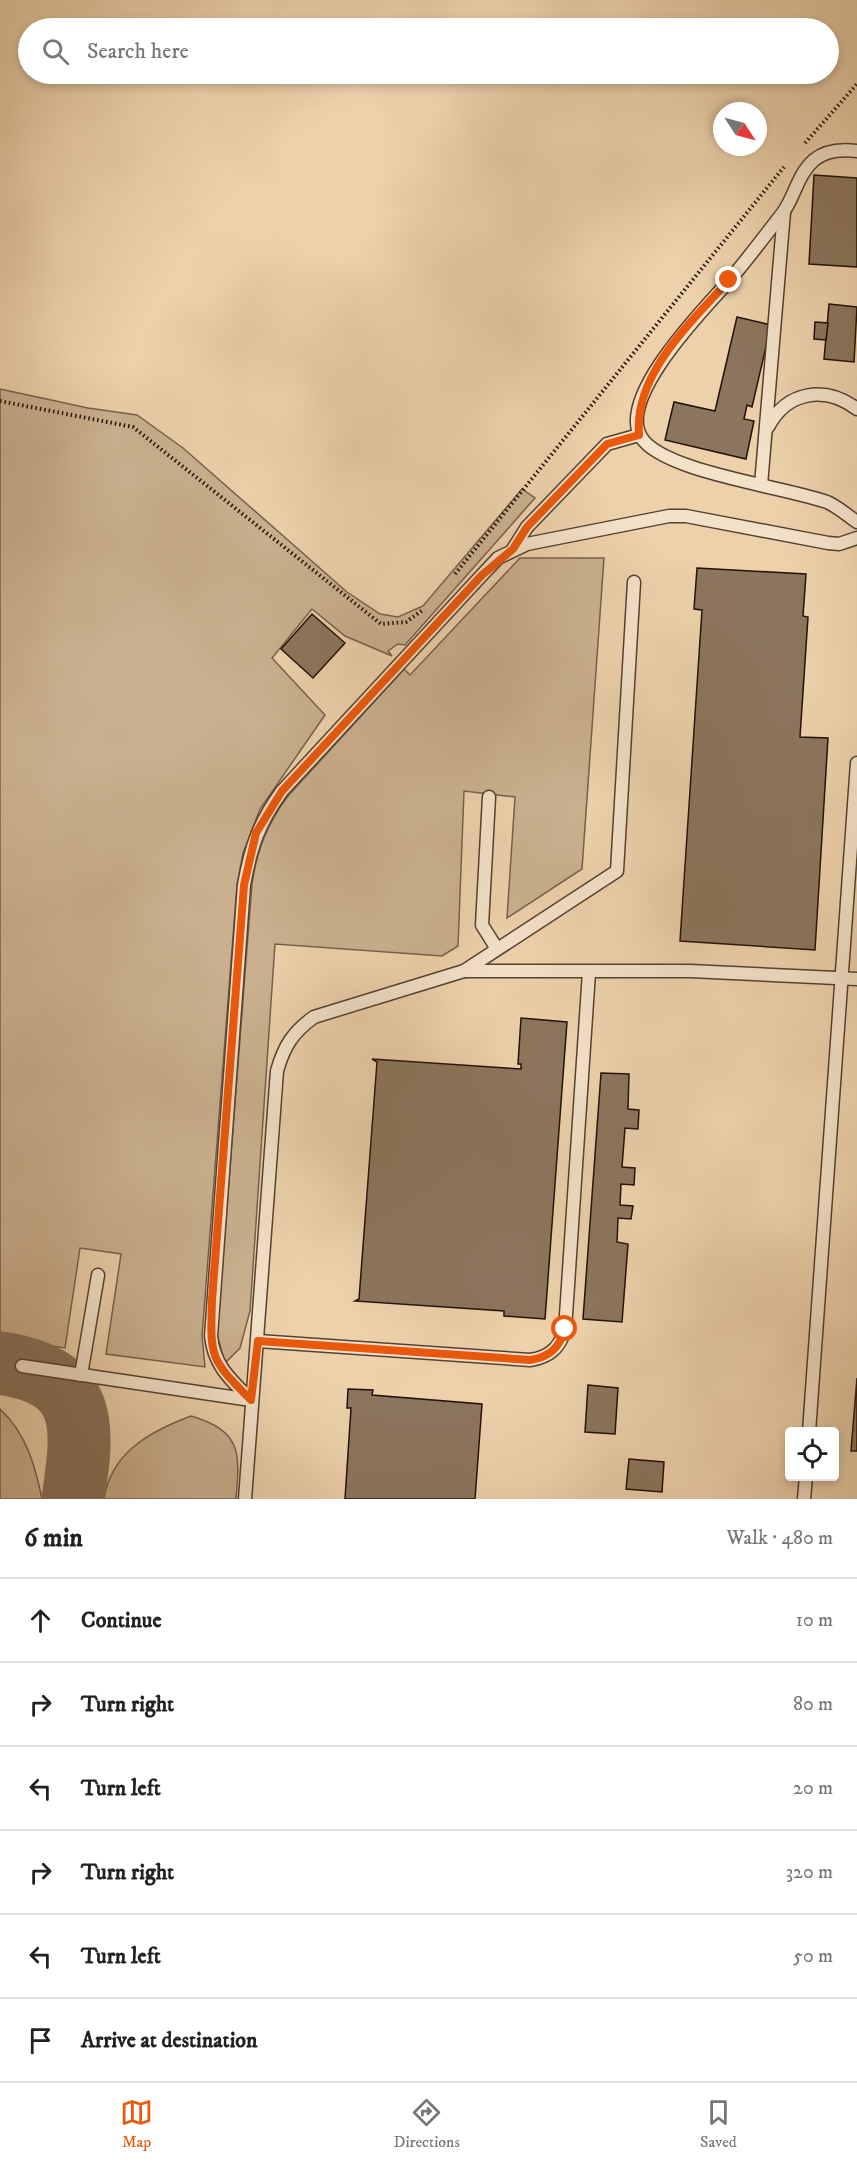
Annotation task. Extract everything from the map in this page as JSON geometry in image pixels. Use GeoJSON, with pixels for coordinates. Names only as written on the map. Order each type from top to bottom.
{"type":"FeatureCollection","features":[{"type":"Feature","properties":{"kind":"lane"},"geometry":{"type":"LineString","coordinates":[[857,151],[840,149],[815,159],[798,179],[784,211],[729,280],[674,342],[644,393],[638,419],[639,435],[651,450],[707,471],[828,503],[857,522]]}},
{"type":"Feature","properties":{"kind":"lane"},"geometry":{"type":"LineString","coordinates":[[761,485],[784,211]]}},
{"type":"Feature","properties":{"kind":"lane"},"geometry":{"type":"LineString","coordinates":[[766,432],[784,405],[815,393],[830,395],[857,409]]}},
{"type":"Feature","properties":{"kind":"lane"},"geometry":{"type":"LineString","coordinates":[[251,1400],[220,1370],[213,1353],[211,1336],[244,885],[256,833],[282,791],[482,575],[513,549],[527,527],[607,444],[639,435]]}},
{"type":"Feature","properties":{"kind":"lane"},"geometry":{"type":"LineString","coordinates":[[513,549],[555,537],[669,516],[686,516],[828,543],[839,544],[857,538]]}},
{"type":"Feature","properties":{"kind":"lane"},"geometry":{"type":"LineString","coordinates":[[245,1499],[277,1071],[283,1049],[296,1030],[314,1017],[464,971],[616,871],[634,582]]}},
{"type":"Feature","properties":{"kind":"lane"},"geometry":{"type":"LineString","coordinates":[[809,1427],[857,763]]}},
{"type":"Feature","properties":{"kind":"lane"},"geometry":{"type":"LineString","coordinates":[[489,797],[482,925],[497,949]]}},
{"type":"Feature","properties":{"kind":"lane"},"geometry":{"type":"LineString","coordinates":[[464,971],[690,971],[857,979]]}},
{"type":"Feature","properties":{"kind":"lane"},"geometry":{"type":"LineString","coordinates":[[258,1341],[530,1360],[549,1354],[557,1348],[565,1329],[589,972]]}},
{"type":"Feature","properties":{"kind":"lane"},"geometry":{"type":"LineString","coordinates":[[81,1375],[98,1275]]}},
{"type":"Feature","properties":{"kind":"lane"},"geometry":{"type":"LineString","coordinates":[[22,1366],[251,1400]]}},
{"type":"Feature","properties":{"kind":"lane"},"geometry":{"type":"LineString","coordinates":[[804,1499],[806,1481]]}},
{"type":"Feature","properties":{"kind":"path"},"geometry":{"type":"LineString","coordinates":[[804,145],[857,84]]}},
{"type":"Feature","properties":{"kind":"path"},"geometry":{"type":"LineString","coordinates":[[452,578],[788,162]]}},
{"type":"Feature","properties":{"kind":"path"},"geometry":{"type":"LineString","coordinates":[[0,401],[133,427],[381,624],[406,622],[431,604]]}},
{"type":"Feature","properties":{"kind":"shaded area"},"geometry":{"type":"Polygon","coordinates":[[[0,389],[88,408],[137,415],[183,448],[347,592],[380,614],[398,617],[423,606],[522,489],[535,498],[405,645],[398,644],[388,651],[392,656],[345,636],[312,609],[272,658],[325,715],[260,809],[243,853],[237,885],[202,1336],[205,1367],[106,1354],[121,1254],[80,1248],[65,1348],[0,1338],[0,389]]]}},
{"type":"Feature","properties":{"kind":"shaded area"},"geometry":{"type":"Polygon","coordinates":[[[520,558],[604,558],[582,869],[507,918],[515,797],[464,791],[458,946],[442,956],[275,944],[250,1311],[240,1348],[225,1363],[217,1335],[252,884],[264,838],[288,796],[404,669],[410,675],[520,558]]]}},
{"type":"Feature","properties":{"kind":"shaded area"},"geometry":{"type":"Polygon","coordinates":[[[0,1409],[17,1428],[23,1439],[36,1474],[42,1499],[0,1499],[0,1409]]]}},
{"type":"Feature","properties":{"kind":"shaded area"},"geometry":{"type":"Polygon","coordinates":[[[191,1416],[220,1429],[229,1437],[234,1446],[238,1469],[236,1499],[104,1499],[108,1483],[124,1456],[148,1436],[191,1416]]]}},
{"type":"Feature","properties":{"kind":"building"},"geometry":{"type":"Polygon","coordinates":[[[814,175],[857,178],[857,267],[809,264],[814,175]]]}},
{"type":"Feature","properties":{"kind":"building"},"geometry":{"type":"Polygon","coordinates":[[[829,304],[857,307],[854,362],[824,359],[829,304]]]}},
{"type":"Feature","properties":{"kind":"building"},"geometry":{"type":"Polygon","coordinates":[[[737,317],[771,325],[752,407],[747,405],[744,419],[754,421],[746,459],[665,440],[674,402],[715,411],[737,317]]]}},
{"type":"Feature","properties":{"kind":"building"},"geometry":{"type":"Polygon","coordinates":[[[815,322],[828,323],[826,340],[814,339],[815,322]]]}},
{"type":"Feature","properties":{"kind":"building"},"geometry":{"type":"Polygon","coordinates":[[[697,568],[806,574],[803,616],[808,617],[800,737],[828,738],[815,950],[680,941],[702,610],[694,609],[697,568]]]}},
{"type":"Feature","properties":{"kind":"building"},"geometry":{"type":"Polygon","coordinates":[[[312,614],[345,643],[313,678],[281,649],[312,614]]]}},
{"type":"Feature","properties":{"kind":"building"},"geometry":{"type":"Polygon","coordinates":[[[521,1018],[567,1022],[545,1319],[504,1316],[504,1311],[355,1301],[359,1299],[377,1062],[372,1059],[521,1069],[521,1064],[518,1064],[521,1018]]]}},
{"type":"Feature","properties":{"kind":"building"},"geometry":{"type":"Polygon","coordinates":[[[601,1073],[629,1074],[628,1109],[639,1110],[638,1129],[625,1128],[622,1167],[635,1168],[634,1185],[621,1184],[620,1205],[633,1206],[631,1219],[618,1218],[617,1242],[628,1244],[622,1322],[583,1319],[601,1073]]]}},
{"type":"Feature","properties":{"kind":"building"},"geometry":{"type":"Polygon","coordinates":[[[857,1378],[857,1451],[851,1451],[857,1378]]]}},
{"type":"Feature","properties":{"kind":"building"},"geometry":{"type":"Polygon","coordinates":[[[588,1385],[618,1388],[615,1434],[585,1432],[588,1385]]]}},
{"type":"Feature","properties":{"kind":"building"},"geometry":{"type":"Polygon","coordinates":[[[348,1389],[373,1390],[372,1395],[482,1404],[475,1499],[345,1499],[351,1408],[347,1408],[348,1389]]]}},
{"type":"Feature","properties":{"kind":"building"},"geometry":{"type":"Polygon","coordinates":[[[629,1459],[664,1462],[662,1492],[626,1489],[629,1459]]]}},
{"type":"Feature","properties":{"kind":"taxiway"},"geometry":{"type":"LineString","coordinates":[[0,1363],[29,1370],[51,1379],[66,1392],[74,1408],[78,1427],[79,1449],[73,1499]]}},
{"type":"Feature","properties":{"kind":"route"},"geometry":{"type":"LineString","coordinates":[[565,1329],[557,1348],[549,1354],[530,1360],[258,1341],[251,1400],[220,1370],[213,1353],[211,1336],[212,1300],[244,885],[256,833],[282,791],[498,558],[513,549],[527,527],[607,444],[639,435],[638,419],[644,393],[674,342],[729,280]]}}]}
